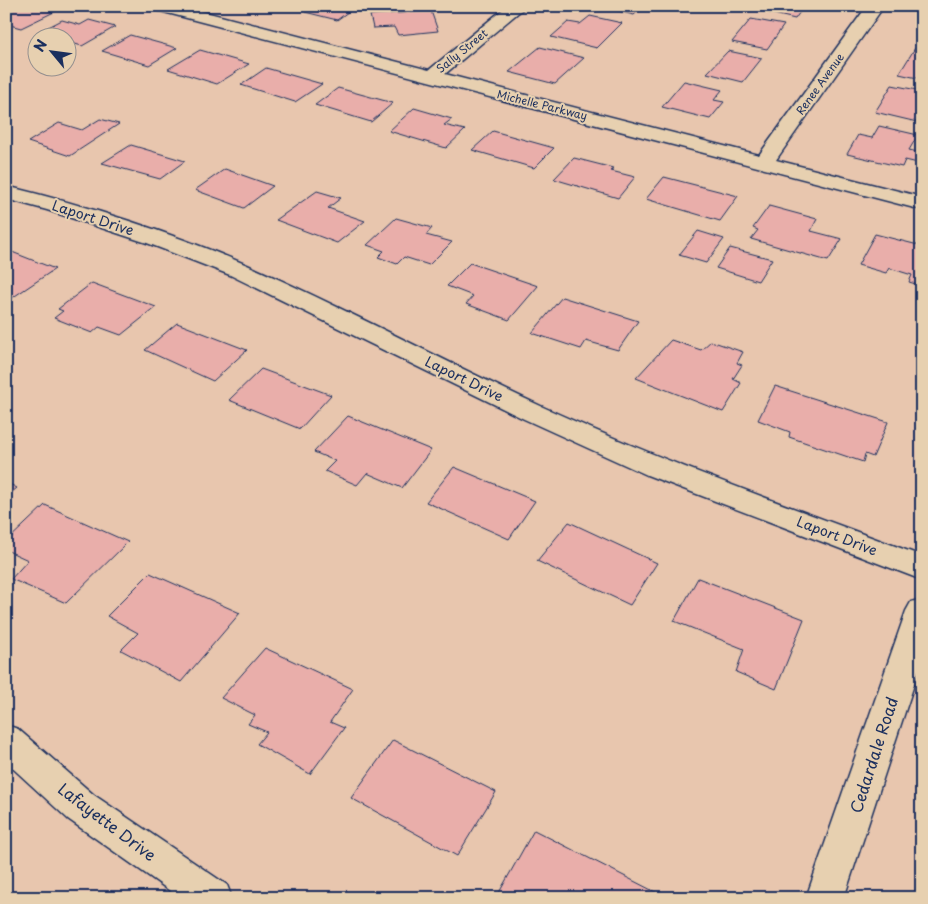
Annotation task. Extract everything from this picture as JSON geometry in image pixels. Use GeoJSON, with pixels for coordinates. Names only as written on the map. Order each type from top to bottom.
{"type":"FeatureCollection","features":[{"type":"Feature","properties":{"kind":"street","name":"Michelle Parkway"},"geometry":{"type":"LineString","coordinates":[[162,6],[922,204]]}},
{"type":"Feature","properties":{"kind":"street","name":"Sally Street"},"geometry":{"type":"LineString","coordinates":[[431,76],[518,6]]}},
{"type":"Feature","properties":{"kind":"street","name":"Renee Avenue"},"geometry":{"type":"LineString","coordinates":[[764,162],[876,6]]}},
{"type":"Feature","properties":{"kind":"street","name":"Laport Drive"},"geometry":{"type":"LineString","coordinates":[[6,192],[56,205],[155,238],[238,270],[533,413],[648,464],[922,568]]}},
{"type":"Feature","properties":{"kind":"street","name":"Cedardale Road"},"geometry":{"type":"LineString","coordinates":[[825,898],[922,612]]}},
{"type":"Feature","properties":{"kind":"street","name":"Lafayette Drive"},"geometry":{"type":"LineString","coordinates":[[6,740],[81,807],[213,898]]}},
{"type":"Feature","properties":{"kind":"building"},"geometry":{"type":"Polygon","coordinates":[[[6,6],[40,6],[56,11],[21,28],[6,24],[6,6]]]}},
{"type":"Feature","properties":{"kind":"building"},"geometry":{"type":"Polygon","coordinates":[[[305,6],[356,6],[337,20],[305,12],[311,8],[305,6]]]}},
{"type":"Feature","properties":{"kind":"building"},"geometry":{"type":"Polygon","coordinates":[[[608,6],[644,6],[634,15],[606,8],[608,6]]]}},
{"type":"Feature","properties":{"kind":"building"},"geometry":{"type":"Polygon","coordinates":[[[766,6],[804,6],[795,19],[761,11],[766,6]]]}},
{"type":"Feature","properties":{"kind":"building"},"geometry":{"type":"Polygon","coordinates":[[[431,11],[438,31],[398,35],[394,27],[373,28],[370,15],[431,11]]]}},
{"type":"Feature","properties":{"kind":"building"},"geometry":{"type":"Polygon","coordinates":[[[590,16],[622,23],[597,48],[551,37],[568,22],[580,24],[590,16]]]}},
{"type":"Feature","properties":{"kind":"building"},"geometry":{"type":"Polygon","coordinates":[[[751,19],[784,25],[767,49],[732,42],[751,19]]]}},
{"type":"Feature","properties":{"kind":"building"},"geometry":{"type":"Polygon","coordinates":[[[62,20],[80,25],[89,20],[115,27],[82,46],[78,45],[78,28],[47,28],[62,20]]]}},
{"type":"Feature","properties":{"kind":"building"},"geometry":{"type":"Polygon","coordinates":[[[130,35],[177,48],[149,65],[102,51],[130,35]]]}},
{"type":"Feature","properties":{"kind":"building"},"geometry":{"type":"Polygon","coordinates":[[[540,47],[584,58],[555,84],[509,72],[540,47]]]}},
{"type":"Feature","properties":{"kind":"building"},"geometry":{"type":"Polygon","coordinates":[[[915,48],[922,49],[922,79],[899,74],[915,48]]]}},
{"type":"Feature","properties":{"kind":"building"},"geometry":{"type":"Polygon","coordinates":[[[200,50],[249,64],[217,84],[168,69],[200,50]]]}},
{"type":"Feature","properties":{"kind":"building"},"geometry":{"type":"Polygon","coordinates":[[[728,51],[762,58],[743,82],[707,73],[728,51]]]}},
{"type":"Feature","properties":{"kind":"building"},"geometry":{"type":"Polygon","coordinates":[[[266,68],[322,84],[295,102],[241,85],[266,68]]]}},
{"type":"Feature","properties":{"kind":"building"},"geometry":{"type":"Polygon","coordinates":[[[684,81],[722,90],[714,100],[724,102],[710,119],[662,107],[684,81]]]}},
{"type":"Feature","properties":{"kind":"building"},"geometry":{"type":"Polygon","coordinates":[[[892,85],[922,91],[922,114],[917,122],[875,112],[892,85]]]}},
{"type":"Feature","properties":{"kind":"building"},"geometry":{"type":"Polygon","coordinates":[[[338,88],[393,103],[371,122],[315,105],[338,88]]]}},
{"type":"Feature","properties":{"kind":"building"},"geometry":{"type":"Polygon","coordinates":[[[414,108],[452,119],[444,125],[465,130],[446,148],[389,131],[414,108]]]}},
{"type":"Feature","properties":{"kind":"building"},"geometry":{"type":"Polygon","coordinates":[[[100,119],[119,124],[70,156],[28,142],[59,123],[82,130],[100,119]]]}},
{"type":"Feature","properties":{"kind":"building"},"geometry":{"type":"Polygon","coordinates":[[[879,126],[918,135],[909,150],[922,153],[918,163],[905,160],[902,167],[847,154],[858,135],[872,138],[879,126]]]}},
{"type":"Feature","properties":{"kind":"building"},"geometry":{"type":"Polygon","coordinates":[[[493,131],[554,148],[534,168],[472,150],[493,131]]]}},
{"type":"Feature","properties":{"kind":"building"},"geometry":{"type":"Polygon","coordinates":[[[131,145],[185,161],[160,179],[102,163],[131,145]]]}},
{"type":"Feature","properties":{"kind":"building"},"geometry":{"type":"Polygon","coordinates":[[[574,158],[613,168],[611,171],[635,177],[618,198],[554,179],[574,158]]]}},
{"type":"Feature","properties":{"kind":"building"},"geometry":{"type":"Polygon","coordinates":[[[225,169],[273,186],[244,208],[195,190],[225,169]]]}},
{"type":"Feature","properties":{"kind":"building"},"geometry":{"type":"Polygon","coordinates":[[[664,177],[738,196],[720,221],[646,199],[664,177]]]}},
{"type":"Feature","properties":{"kind":"building"},"geometry":{"type":"Polygon","coordinates":[[[317,191],[341,198],[328,208],[365,221],[337,243],[276,220],[317,191]]]}},
{"type":"Feature","properties":{"kind":"building"},"geometry":{"type":"Polygon","coordinates":[[[769,206],[817,219],[811,231],[842,239],[828,261],[751,239],[758,230],[753,228],[769,206]]]}},
{"type":"Feature","properties":{"kind":"building"},"geometry":{"type":"Polygon","coordinates":[[[396,218],[432,228],[426,235],[452,242],[429,265],[404,257],[397,264],[378,257],[384,251],[367,245],[396,218]]]}},
{"type":"Feature","properties":{"kind":"building"},"geometry":{"type":"Polygon","coordinates":[[[698,231],[724,239],[706,263],[679,255],[698,231]]]}},
{"type":"Feature","properties":{"kind":"building"},"geometry":{"type":"Polygon","coordinates":[[[875,234],[922,246],[922,286],[909,282],[912,275],[889,268],[886,273],[858,265],[875,234]]]}},
{"type":"Feature","properties":{"kind":"building"},"geometry":{"type":"Polygon","coordinates":[[[730,248],[772,259],[758,281],[716,268],[730,248]]]}},
{"type":"Feature","properties":{"kind":"building"},"geometry":{"type":"Polygon","coordinates":[[[7,250],[55,269],[6,302],[7,250]]]}},
{"type":"Feature","properties":{"kind":"building"},"geometry":{"type":"Polygon","coordinates":[[[470,263],[538,286],[509,320],[466,304],[473,296],[447,286],[470,263]]]}},
{"type":"Feature","properties":{"kind":"building"},"geometry":{"type":"Polygon","coordinates":[[[92,283],[156,307],[121,335],[99,327],[92,333],[54,318],[63,311],[58,309],[92,283]]]}},
{"type":"Feature","properties":{"kind":"building"},"geometry":{"type":"Polygon","coordinates":[[[562,297],[638,321],[618,350],[586,341],[581,349],[532,333],[562,297]]]}},
{"type":"Feature","properties":{"kind":"building"},"geometry":{"type":"Polygon","coordinates":[[[177,323],[247,350],[213,381],[145,350],[177,323]]]}},
{"type":"Feature","properties":{"kind":"building"},"geometry":{"type":"Polygon","coordinates":[[[671,340],[701,350],[711,341],[743,352],[737,363],[742,365],[733,379],[741,383],[723,412],[636,378],[671,340]]]}},
{"type":"Feature","properties":{"kind":"building"},"geometry":{"type":"Polygon","coordinates":[[[261,369],[331,395],[300,429],[229,400],[261,369]]]}},
{"type":"Feature","properties":{"kind":"building"},"geometry":{"type":"Polygon","coordinates":[[[775,386],[888,422],[873,457],[865,454],[863,462],[789,437],[790,432],[758,420],[775,386]]]}},
{"type":"Feature","properties":{"kind":"building"},"geometry":{"type":"Polygon","coordinates":[[[348,416],[431,450],[402,488],[367,473],[357,485],[325,471],[335,461],[314,452],[348,416]]]}},
{"type":"Feature","properties":{"kind":"building"},"geometry":{"type":"Polygon","coordinates":[[[454,467],[535,501],[509,539],[426,502],[454,467]]]}},
{"type":"Feature","properties":{"kind":"building"},"geometry":{"type":"Polygon","coordinates":[[[6,482],[17,488],[6,497],[6,482]]]}},
{"type":"Feature","properties":{"kind":"building"},"geometry":{"type":"Polygon","coordinates":[[[45,505],[128,542],[66,603],[11,579],[28,560],[6,550],[6,542],[45,505]]]}},
{"type":"Feature","properties":{"kind":"building"},"geometry":{"type":"Polygon","coordinates":[[[569,522],[657,563],[630,605],[537,561],[569,522]]]}},
{"type":"Feature","properties":{"kind":"building"},"geometry":{"type":"Polygon","coordinates":[[[150,573],[240,613],[181,682],[121,650],[138,633],[107,616],[150,573]]]}},
{"type":"Feature","properties":{"kind":"building"},"geometry":{"type":"Polygon","coordinates":[[[698,578],[804,619],[776,689],[736,672],[744,649],[674,621],[698,578]]]}},
{"type":"Feature","properties":{"kind":"building"},"geometry":{"type":"Polygon","coordinates":[[[265,648],[353,689],[330,722],[344,728],[310,774],[257,744],[267,732],[248,724],[255,715],[221,698],[265,648]]]}},
{"type":"Feature","properties":{"kind":"building"},"geometry":{"type":"Polygon","coordinates":[[[393,740],[496,792],[457,856],[351,798],[393,740]]]}},
{"type":"Feature","properties":{"kind":"building"},"geometry":{"type":"Polygon","coordinates":[[[534,830],[667,898],[496,898],[534,830]]]}}]}
